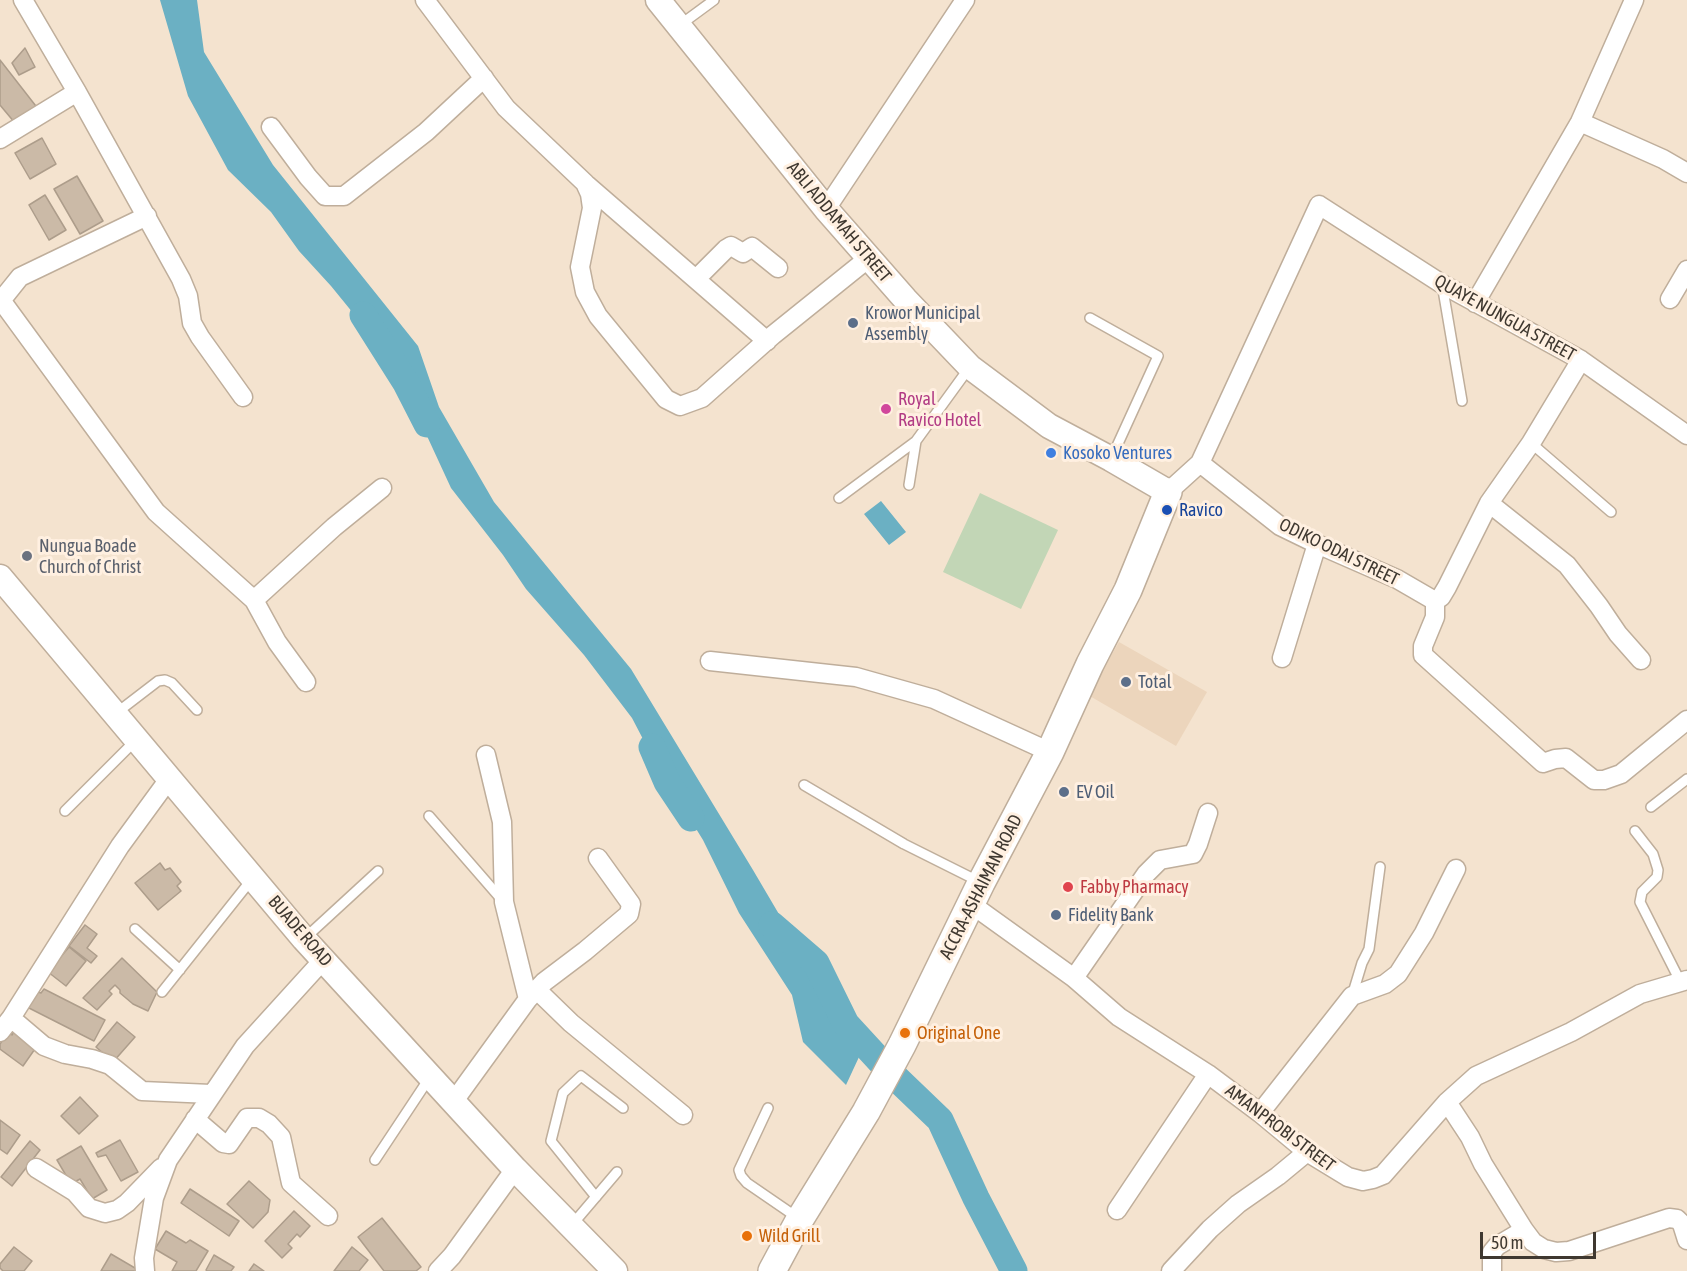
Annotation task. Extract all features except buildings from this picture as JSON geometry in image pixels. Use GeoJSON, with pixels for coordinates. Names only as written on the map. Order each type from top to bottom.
{"type":"FeatureCollection","features":[{"type":"Feature","properties":{"kind":"main road","name":"ACCRA-ASHAIMAN ROAD"},"geometry":{"type":"LineString","coordinates":[[772,1271],[800,1219],[866,1112],[902,1045],[976,894],[1050,752],[1090,664],[1128,590],[1168,492]]}},
{"type":"Feature","properties":{"kind":"street"},"geometry":{"type":"LineString","coordinates":[[23,0],[78,92],[181,279],[188,296],[192,323],[243,397]]}},
{"type":"Feature","properties":{"kind":"street"},"geometry":{"type":"LineString","coordinates":[[425,0],[506,108],[585,183],[767,341]]}},
{"type":"Feature","properties":{"kind":"street","name":"ABLI ADDAMAH STREET"},"geometry":{"type":"LineString","coordinates":[[658,0],[826,209],[905,299],[970,367],[1049,426],[1168,492]]}},
{"type":"Feature","properties":{"kind":"street"},"geometry":{"type":"LineString","coordinates":[[826,209],[965,0]]}},
{"type":"Feature","properties":{"kind":"street"},"geometry":{"type":"LineString","coordinates":[[1475,303],[1580,123],[1634,0]]}},
{"type":"Feature","properties":{"kind":"street"},"geometry":{"type":"LineString","coordinates":[[271,127],[325,196],[344,196],[426,132],[484,78]]}},
{"type":"Feature","properties":{"kind":"street"},"geometry":{"type":"LineString","coordinates":[[0,139],[78,92]]}},
{"type":"Feature","properties":{"kind":"street"},"geometry":{"type":"LineString","coordinates":[[1580,123],[1663,159],[1687,173]]}},
{"type":"Feature","properties":{"kind":"street"},"geometry":{"type":"LineString","coordinates":[[585,183],[590,194],[592,208],[580,267],[585,292],[598,316],[666,399],[680,406],[702,398],[767,341],[870,257]]}},
{"type":"Feature","properties":{"kind":"street","name":"QUAYE NUNGUA STREET"},"geometry":{"type":"LineString","coordinates":[[1200,463],[1319,205],[1442,284],[1581,360],[1687,435]]}},
{"type":"Feature","properties":{"kind":"street"},"geometry":{"type":"LineString","coordinates":[[147,216],[20,277],[1,301],[156,512],[254,600],[278,642],[306,682]]}},
{"type":"Feature","properties":{"kind":"street"},"geometry":{"type":"LineString","coordinates":[[696,279],[731,246],[743,253],[752,247],[778,268]]}},
{"type":"Feature","properties":{"kind":"street"},"geometry":{"type":"LineString","coordinates":[[1670,299],[1687,270]]}},
{"type":"Feature","properties":{"kind":"street"},"geometry":{"type":"LineString","coordinates":[[1581,360],[1531,442],[1489,503],[1448,587],[1435,601],[1435,617],[1423,646],[1423,655],[1543,763],[1566,758],[1594,780],[1604,780],[1621,774],[1687,720]]}},
{"type":"Feature","properties":{"kind":"street"},"geometry":{"type":"LineString","coordinates":[[1168,492],[1200,463]]}},
{"type":"Feature","properties":{"kind":"street","name":"ODIKO ODAI STREET"},"geometry":{"type":"LineString","coordinates":[[1200,463],[1280,526],[1397,579],[1435,601]]}},
{"type":"Feature","properties":{"kind":"street"},"geometry":{"type":"LineString","coordinates":[[254,600],[334,527],[382,488]]}},
{"type":"Feature","properties":{"kind":"street"},"geometry":{"type":"LineString","coordinates":[[1489,503],[1567,565],[1618,634],[1641,660]]}},
{"type":"Feature","properties":{"kind":"street"},"geometry":{"type":"LineString","coordinates":[[1282,658],[1317,544]]}},
{"type":"Feature","properties":{"kind":"street","name":"BUADE ROAD"},"geometry":{"type":"LineString","coordinates":[[0,577],[304,939],[515,1169],[615,1271]]}},
{"type":"Feature","properties":{"kind":"street"},"geometry":{"type":"LineString","coordinates":[[710,661],[856,677],[934,699],[1050,752]]}},
{"type":"Feature","properties":{"kind":"street"},"geometry":{"type":"LineString","coordinates":[[486,755],[502,822],[504,902],[532,994],[683,1115]]}},
{"type":"Feature","properties":{"kind":"street"},"geometry":{"type":"LineString","coordinates":[[170,779],[120,846],[6,1025],[44,1046],[65,1054],[110,1065],[142,1090],[211,1094]]}},
{"type":"Feature","properties":{"kind":"street"},"geometry":{"type":"LineString","coordinates":[[1074,978],[1146,874],[1160,860],[1193,854],[1208,813]]}},
{"type":"Feature","properties":{"kind":"street"},"geometry":{"type":"LineString","coordinates":[[454,1101],[532,994],[629,914],[631,904],[598,858]]}},
{"type":"Feature","properties":{"kind":"street"},"geometry":{"type":"LineString","coordinates":[[1260,1113],[1352,996],[1385,984],[1398,974],[1424,933],[1456,869]]}},
{"type":"Feature","properties":{"kind":"street","name":"AMANPROBI STREET"},"geometry":{"type":"LineString","coordinates":[[976,894],[1119,1017],[1208,1074],[1307,1152],[1348,1177],[1363,1180],[1383,1175],[1448,1102],[1476,1076],[1571,1032],[1640,994],[1683,981]]}},
{"type":"Feature","properties":{"kind":"street"},"geometry":{"type":"LineString","coordinates":[[36,1168],[75,1192],[89,1208],[105,1213],[117,1210],[127,1203],[168,1160],[245,1046],[324,959]]}},
{"type":"Feature","properties":{"kind":"street"},"geometry":{"type":"LineString","coordinates":[[1117,1210],[1208,1074]]}},
{"type":"Feature","properties":{"kind":"street"},"geometry":{"type":"LineString","coordinates":[[1448,1102],[1524,1230],[1533,1242],[1544,1249],[1556,1252],[1569,1251],[1669,1218],[1677,1219],[1682,1224],[1687,1240]]}},
{"type":"Feature","properties":{"kind":"street"},"geometry":{"type":"LineString","coordinates":[[195,1119],[223,1143],[229,1144],[247,1118],[259,1118],[269,1124],[281,1137],[291,1183],[328,1216]]}},
{"type":"Feature","properties":{"kind":"street"},"geometry":{"type":"LineString","coordinates":[[1171,1271],[1210,1229],[1238,1204],[1307,1152]]}},
{"type":"Feature","properties":{"kind":"street"},"geometry":{"type":"LineString","coordinates":[[145,1271],[144,1258],[154,1198],[168,1160]]}},
{"type":"Feature","properties":{"kind":"street"},"geometry":{"type":"LineString","coordinates":[[438,1271],[452,1256],[515,1169]]}},
{"type":"Feature","properties":{"kind":"street"},"geometry":{"type":"LineString","coordinates":[[1492,1271],[1492,1252],[1497,1246],[1524,1230]]}},
{"type":"Feature","properties":{"kind":"lane"},"geometry":{"type":"LineString","coordinates":[[678,26],[714,0]]}},
{"type":"Feature","properties":{"kind":"lane"},"geometry":{"type":"LineString","coordinates":[[1442,284],[1462,401]]}},
{"type":"Feature","properties":{"kind":"lane"},"geometry":{"type":"LineString","coordinates":[[1090,318],[1158,356],[1111,459]]}},
{"type":"Feature","properties":{"kind":"lane"},"geometry":{"type":"LineString","coordinates":[[839,498],[916,441],[970,367]]}},
{"type":"Feature","properties":{"kind":"lane"},"geometry":{"type":"LineString","coordinates":[[909,485],[916,441]]}},
{"type":"Feature","properties":{"kind":"lane"},"geometry":{"type":"LineString","coordinates":[[1531,442],[1611,512]]}},
{"type":"Feature","properties":{"kind":"lane"},"geometry":{"type":"LineString","coordinates":[[116,714],[159,681],[172,683],[197,710]]}},
{"type":"Feature","properties":{"kind":"lane"},"geometry":{"type":"LineString","coordinates":[[65,811],[137,740]]}},
{"type":"Feature","properties":{"kind":"lane"},"geometry":{"type":"LineString","coordinates":[[1651,807],[1687,779]]}},
{"type":"Feature","properties":{"kind":"lane"},"geometry":{"type":"LineString","coordinates":[[804,785],[904,844],[976,894]]}},
{"type":"Feature","properties":{"kind":"lane"},"geometry":{"type":"LineString","coordinates":[[429,816],[504,902]]}},
{"type":"Feature","properties":{"kind":"lane"},"geometry":{"type":"LineString","coordinates":[[1635,831],[1653,854],[1658,870],[1657,877],[1642,892],[1640,902],[1683,981]]}},
{"type":"Feature","properties":{"kind":"lane"},"geometry":{"type":"LineString","coordinates":[[1352,996],[1362,963],[1369,949],[1380,867]]}},
{"type":"Feature","properties":{"kind":"lane"},"geometry":{"type":"LineString","coordinates":[[304,939],[378,871]]}},
{"type":"Feature","properties":{"kind":"lane"},"geometry":{"type":"LineString","coordinates":[[162,992],[253,878]]}},
{"type":"Feature","properties":{"kind":"lane"},"geometry":{"type":"LineString","coordinates":[[135,929],[180,969]]}},
{"type":"Feature","properties":{"kind":"lane"},"geometry":{"type":"LineString","coordinates":[[596,1197],[551,1141],[563,1093],[580,1076],[623,1108]]}},
{"type":"Feature","properties":{"kind":"lane"},"geometry":{"type":"LineString","coordinates":[[375,1160],[430,1077]]}},
{"type":"Feature","properties":{"kind":"lane"},"geometry":{"type":"LineString","coordinates":[[768,1108],[739,1170],[747,1183],[800,1219]]}},
{"type":"Feature","properties":{"kind":"lane"},"geometry":{"type":"LineString","coordinates":[[571,1226],[617,1172]]}},
{"type":"Feature","properties":{"kind":"shaded area"},"geometry":{"type":"Polygon","coordinates":[[[1119,642],[1207,692],[1176,746],[1088,695],[1119,642]]]}},
{"type":"Feature","properties":{"kind":"green space"},"geometry":{"type":"Polygon","coordinates":[[[980,493],[1058,530],[1021,609],[943,572],[980,493]]]}},
{"type":"Feature","properties":{"kind":"water"},"geometry":{"type":"Polygon","coordinates":[[[160,0],[197,0],[204,52],[273,165],[418,346],[439,407],[494,502],[631,669],[833,1006],[859,1057],[846,1085],[803,1042],[792,995],[739,913],[703,840],[656,764],[632,718],[584,655],[526,589],[503,555],[451,488],[421,423],[399,360],[375,340],[299,251],[271,212],[228,170],[188,96],[160,0]]]}},
{"type":"Feature","properties":{"kind":"water"},"geometry":{"type":"Polygon","coordinates":[[[881,501],[906,532],[889,545],[864,514],[881,501]]]}},
{"type":"Feature","properties":{"kind":"waterway"},"geometry":{"type":"LineString","coordinates":[[363,315],[406,383],[427,424]]}},
{"type":"Feature","properties":{"kind":"waterway"},"geometry":{"type":"LineString","coordinates":[[652,747],[667,782],[691,818]]}},
{"type":"Feature","properties":{"kind":"waterway"},"geometry":{"type":"LineString","coordinates":[[772,925],[816,963],[846,1024],[891,1073],[940,1120],[976,1198],[1014,1271]]}},
{"type":"Feature","properties":{"kind":"place","name":"Krowor Municipal Assembly"},"geometry":{"type":"Point","coordinates":[853,323]}},
{"type":"Feature","properties":{"kind":"place","name":"Royal Ravico Hotel"},"geometry":{"type":"Point","coordinates":[886,409]}},
{"type":"Feature","properties":{"kind":"place","name":"Kosoko Ventures"},"geometry":{"type":"Point","coordinates":[1051,453]}},
{"type":"Feature","properties":{"kind":"place","name":"Ravico"},"geometry":{"type":"Point","coordinates":[1167,510]}},
{"type":"Feature","properties":{"kind":"place","name":"Nungua Boade Church of Christ"},"geometry":{"type":"Point","coordinates":[27,556]}},
{"type":"Feature","properties":{"kind":"place","name":"Total"},"geometry":{"type":"Point","coordinates":[1126,682]}},
{"type":"Feature","properties":{"kind":"place","name":"EV Oil"},"geometry":{"type":"Point","coordinates":[1064,792]}},
{"type":"Feature","properties":{"kind":"place","name":"Fabby Pharmacy"},"geometry":{"type":"Point","coordinates":[1068,887]}},
{"type":"Feature","properties":{"kind":"place","name":"Fidelity Bank"},"geometry":{"type":"Point","coordinates":[1056,915]}},
{"type":"Feature","properties":{"kind":"place","name":"Original One"},"geometry":{"type":"Point","coordinates":[905,1033]}},
{"type":"Feature","properties":{"kind":"place","name":"Wild Grill"},"geometry":{"type":"Point","coordinates":[747,1236]}}]}
